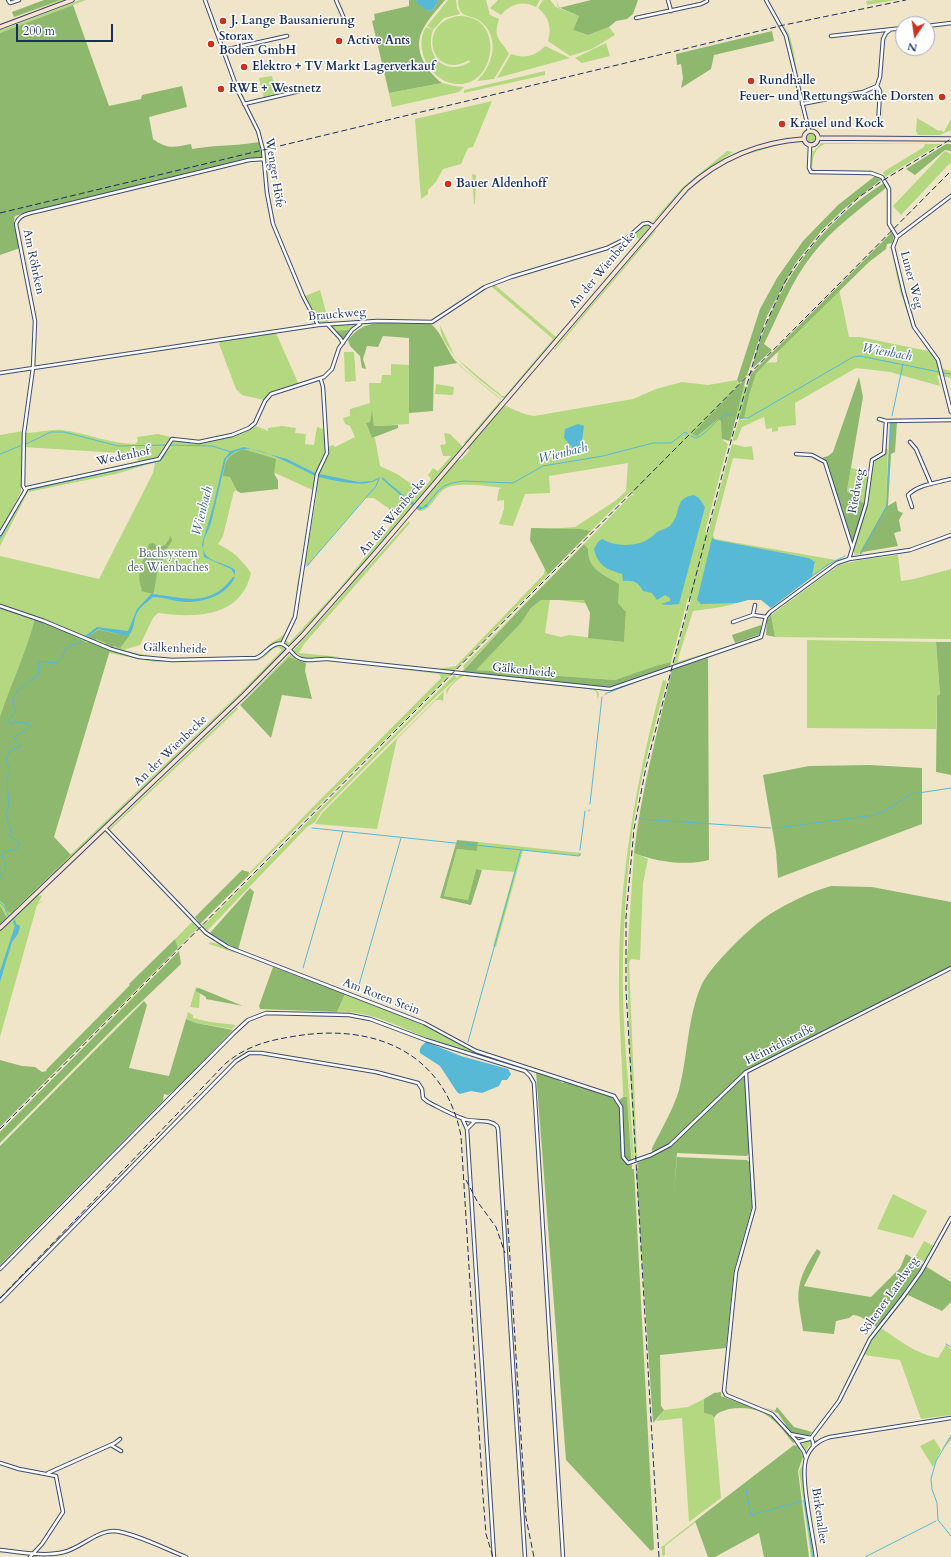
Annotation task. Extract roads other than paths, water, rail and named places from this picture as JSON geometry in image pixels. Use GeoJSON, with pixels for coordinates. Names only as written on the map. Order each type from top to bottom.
{"type":"FeatureCollection","features":[{"type":"Feature","properties":{"kind":"street"},"geometry":{"type":"LineString","coordinates":[[8,0],[10,3],[19,0]]}},
{"type":"Feature","properties":{"kind":"street"},"geometry":{"type":"LineString","coordinates":[[0,27],[72,0]]}},
{"type":"Feature","properties":{"kind":"street","name":"Wenger Höfe"},"geometry":{"type":"LineString","coordinates":[[205,0],[244,104],[258,131],[274,224],[303,296],[318,325]]}},
{"type":"Feature","properties":{"kind":"street"},"geometry":{"type":"LineString","coordinates":[[336,0],[346,23]]}},
{"type":"Feature","properties":{"kind":"street"},"geometry":{"type":"LineString","coordinates":[[668,0],[671,11]]}},
{"type":"Feature","properties":{"kind":"street"},"geometry":{"type":"LineString","coordinates":[[766,0],[786,36],[809,131]]}},
{"type":"Feature","properties":{"kind":"street"},"geometry":{"type":"LineString","coordinates":[[636,18],[701,4],[707,1]]}},
{"type":"Feature","properties":{"kind":"street"},"geometry":{"type":"LineString","coordinates":[[935,25],[951,23]]}},
{"type":"Feature","properties":{"kind":"street"},"geometry":{"type":"LineString","coordinates":[[831,36],[895,29]]}},
{"type":"Feature","properties":{"kind":"street"},"geometry":{"type":"LineString","coordinates":[[802,104],[863,92],[877,86],[880,77],[883,39],[886,33],[890,30]]}},
{"type":"Feature","properties":{"kind":"street"},"geometry":{"type":"LineString","coordinates":[[224,50],[287,36]]}},
{"type":"Feature","properties":{"kind":"street"},"geometry":{"type":"LineString","coordinates":[[877,86],[880,91],[878,126]]}},
{"type":"Feature","properties":{"kind":"street"},"geometry":{"type":"LineString","coordinates":[[244,104],[304,90]]}},
{"type":"Feature","properties":{"kind":"street"},"geometry":{"type":"LineString","coordinates":[[809,131],[815,132],[818,138]]}},
{"type":"Feature","properties":{"kind":"street"},"geometry":{"type":"LineString","coordinates":[[809,131],[805,134],[804,138],[806,144],[815,144],[818,138]]}},
{"type":"Feature","properties":{"kind":"street","name":"An der Wienbecke"},"geometry":{"type":"LineString","coordinates":[[0,928],[289,650],[342,593],[686,189],[706,172],[723,161],[767,144],[804,138]]}},
{"type":"Feature","properties":{"kind":"street"},"geometry":{"type":"LineString","coordinates":[[818,138],[951,139]]}},
{"type":"Feature","properties":{"kind":"street","name":"Luner Weg"},"geometry":{"type":"LineString","coordinates":[[810,145],[809,168],[811,172],[877,174],[882,177],[889,189],[889,224],[897,237],[893,247],[904,293],[914,327],[936,357],[943,377],[951,412]]}},
{"type":"Feature","properties":{"kind":"street","name":"Am Röhrken"},"geometry":{"type":"LineString","coordinates":[[25,489],[23,486],[24,433],[33,368],[35,316],[16,224],[19,217],[38,211],[249,160],[264,159]]}},
{"type":"Feature","properties":{"kind":"street"},"geometry":{"type":"LineString","coordinates":[[897,237],[951,196]]}},
{"type":"Feature","properties":{"kind":"street","name":"Brauckweg"},"geometry":{"type":"LineString","coordinates":[[0,374],[318,325],[377,321],[432,322],[485,287],[511,277],[607,248],[627,238],[643,224],[648,223],[653,226]]}},
{"type":"Feature","properties":{"kind":"street"},"geometry":{"type":"LineString","coordinates":[[282,644],[295,617],[317,478],[327,450],[323,387],[321,380],[332,369],[336,353],[352,330],[361,323]]}},
{"type":"Feature","properties":{"kind":"street"},"geometry":{"type":"LineString","coordinates":[[328,324],[343,343]]}},
{"type":"Feature","properties":{"kind":"street","name":"Wedenhof"},"geometry":{"type":"LineString","coordinates":[[25,489],[159,459],[172,439],[199,442],[232,435],[254,424],[265,401],[271,394],[321,380]]}},
{"type":"Feature","properties":{"kind":"street"},"geometry":{"type":"LineString","coordinates":[[879,419],[886,421],[951,420]]}},
{"type":"Feature","properties":{"kind":"street","name":"Riedweg"},"geometry":{"type":"LineString","coordinates":[[852,547],[866,504],[872,460],[884,453],[886,421]]}},
{"type":"Feature","properties":{"kind":"street"},"geometry":{"type":"LineString","coordinates":[[910,442],[916,449],[931,484]]}},
{"type":"Feature","properties":{"kind":"street","name":"Riedweg"},"geometry":{"type":"LineString","coordinates":[[796,454],[812,455],[826,462],[854,558]]}},
{"type":"Feature","properties":{"kind":"street"},"geometry":{"type":"LineString","coordinates":[[912,507],[908,495],[921,487],[951,479]]}},
{"type":"Feature","properties":{"kind":"street"},"geometry":{"type":"LineString","coordinates":[[0,534],[25,489]]}},
{"type":"Feature","properties":{"kind":"street"},"geometry":{"type":"LineString","coordinates":[[733,622],[753,615],[766,617],[829,568],[849,559],[910,550],[951,535]]}},
{"type":"Feature","properties":{"kind":"street","name":"Riedweg"},"geometry":{"type":"LineString","coordinates":[[849,559],[852,552]]}},
{"type":"Feature","properties":{"kind":"street"},"geometry":{"type":"LineString","coordinates":[[753,615],[755,605]]}},
{"type":"Feature","properties":{"kind":"street","name":"Gälkenheide"},"geometry":{"type":"LineString","coordinates":[[0,606],[44,621],[83,638],[129,655],[172,660],[256,658],[262,656],[274,645],[282,644],[298,658],[308,660],[328,658],[610,689],[761,637],[766,617]]}},
{"type":"Feature","properties":{"kind":"street","name":"Am Roten Stein"},"geometry":{"type":"LineString","coordinates":[[105,828],[206,933],[228,947],[424,1023],[476,1051],[612,1094],[617,1098],[621,1107],[623,1157],[627,1162],[634,1162]]}},
{"type":"Feature","properties":{"kind":"street","name":"Heinrichstraße"},"geometry":{"type":"LineString","coordinates":[[634,1162],[670,1145],[746,1072],[951,968]]}},
{"type":"Feature","properties":{"kind":"street"},"geometry":{"type":"LineString","coordinates":[[0,1269],[235,1032],[248,1020],[262,1013],[349,1015],[370,1019],[426,1040],[525,1071],[534,1083],[563,1557]]}},
{"type":"Feature","properties":{"kind":"street"},"geometry":{"type":"LineString","coordinates":[[0,1300],[236,1061],[249,1053],[261,1053],[414,1081],[420,1085],[423,1098],[428,1102],[463,1119],[492,1122],[498,1129],[525,1557]]}},
{"type":"Feature","properties":{"kind":"street"},"geometry":{"type":"LineString","coordinates":[[746,1072],[754,1208],[736,1272],[724,1392],[726,1395],[772,1414],[797,1442],[806,1459]]}},
{"type":"Feature","properties":{"kind":"street"},"geometry":{"type":"LineString","coordinates":[[463,1119],[466,1129],[494,1557]]}},
{"type":"Feature","properties":{"kind":"street"},"geometry":{"type":"LineString","coordinates":[[466,1129],[474,1121]]}},
{"type":"Feature","properties":{"kind":"street","name":"Söltener Landweg"},"geometry":{"type":"LineString","coordinates":[[811,1438],[839,1401],[870,1339],[912,1284],[941,1239],[951,1218]]}},
{"type":"Feature","properties":{"kind":"street"},"geometry":{"type":"LineString","coordinates":[[806,1459],[813,1447],[821,1440],[830,1437],[951,1418]]}},
{"type":"Feature","properties":{"kind":"street"},"geometry":{"type":"LineString","coordinates":[[790,1434],[811,1438]]}},
{"type":"Feature","properties":{"kind":"street"},"geometry":{"type":"LineString","coordinates":[[797,1442],[811,1438]]}},
{"type":"Feature","properties":{"kind":"street"},"geometry":{"type":"LineString","coordinates":[[811,1438],[813,1447]]}},
{"type":"Feature","properties":{"kind":"street"},"geometry":{"type":"LineString","coordinates":[[47,1474],[120,1439]]}},
{"type":"Feature","properties":{"kind":"street"},"geometry":{"type":"LineString","coordinates":[[110,1445],[121,1451]]}},
{"type":"Feature","properties":{"kind":"street","name":"Birkenallee"},"geometry":{"type":"LineString","coordinates":[[806,1459],[805,1477],[816,1557]]}},
{"type":"Feature","properties":{"kind":"street"},"geometry":{"type":"LineString","coordinates":[[0,1463],[19,1469],[56,1476]]}},
{"type":"Feature","properties":{"kind":"street"},"geometry":{"type":"LineString","coordinates":[[30,1557],[42,1544],[63,1512],[56,1476],[59,1469]]}},
{"type":"Feature","properties":{"kind":"street"},"geometry":{"type":"LineString","coordinates":[[0,1550],[51,1554],[64,1552],[101,1534],[114,1531],[127,1534],[184,1557]]}},
{"type":"Feature","properties":{"kind":"water"},"geometry":{"type":"Polygon","coordinates":[[[416,0],[438,0],[434,9],[428,11],[418,4],[416,0]]]}},
{"type":"Feature","properties":{"kind":"water"},"geometry":{"type":"Polygon","coordinates":[[[578,424],[584,426],[581,448],[585,448],[582,453],[572,454],[572,447],[564,438],[565,429],[578,424]]]}},
{"type":"Feature","properties":{"kind":"water"},"geometry":{"type":"Polygon","coordinates":[[[244,447],[251,449],[239,450],[226,459],[211,523],[204,540],[203,549],[205,554],[212,560],[235,570],[235,575],[231,569],[204,557],[202,544],[213,507],[224,459],[231,451],[244,447]]]}},
{"type":"Feature","properties":{"kind":"water"},"geometry":{"type":"Polygon","coordinates":[[[269,454],[287,459],[317,474],[316,476],[269,454]]]}},
{"type":"Feature","properties":{"kind":"water"},"geometry":{"type":"Polygon","coordinates":[[[319,474],[359,482],[372,481],[380,477],[375,481],[360,484],[318,477],[319,474]]]}},
{"type":"Feature","properties":{"kind":"water"},"geometry":{"type":"Polygon","coordinates":[[[382,477],[408,499],[422,508],[426,504],[428,506],[420,510],[408,502],[382,479],[382,477]]]}},
{"type":"Feature","properties":{"kind":"water"},"geometry":{"type":"Polygon","coordinates":[[[694,495],[699,498],[705,507],[679,604],[661,604],[670,601],[670,598],[665,595],[657,600],[652,593],[643,591],[635,582],[623,581],[622,574],[607,568],[600,563],[594,549],[598,542],[602,539],[607,542],[620,545],[645,541],[657,532],[670,526],[683,499],[694,495]]]}},
{"type":"Feature","properties":{"kind":"water"},"geometry":{"type":"Polygon","coordinates":[[[712,538],[809,558],[815,562],[812,577],[771,608],[761,600],[748,600],[737,603],[701,604],[697,600],[712,538]]]}},
{"type":"Feature","properties":{"kind":"water"},"geometry":{"type":"Polygon","coordinates":[[[233,577],[235,577],[231,583],[221,593],[201,601],[183,602],[153,597],[138,611],[133,629],[127,636],[98,629],[88,637],[85,636],[97,627],[128,631],[137,609],[151,594],[195,599],[205,597],[215,594],[233,577]]]}},
{"type":"Feature","properties":{"kind":"water"},"geometry":{"type":"Polygon","coordinates":[[[15,919],[16,924],[20,926],[18,934],[12,942],[0,982],[0,971],[15,926],[13,922],[15,919]]]}},
{"type":"Feature","properties":{"kind":"water"},"geometry":{"type":"Polygon","coordinates":[[[426,1042],[461,1056],[508,1069],[511,1074],[507,1080],[502,1080],[499,1086],[482,1093],[471,1091],[460,1094],[457,1092],[440,1066],[420,1053],[421,1047],[426,1042]]]}},
{"type":"Feature","properties":{"kind":"waterway","name":"Wienbach"},"geometry":{"type":"LineString","coordinates":[[740,418],[748,418],[853,357],[860,356],[939,372]]}},
{"type":"Feature","properties":{"kind":"waterway"},"geometry":{"type":"LineString","coordinates":[[892,416],[903,364]]}},
{"type":"Feature","properties":{"kind":"waterway","name":"Wienbach"},"geometry":{"type":"LineString","coordinates":[[943,373],[951,374]]}},
{"type":"Feature","properties":{"kind":"waterway","name":"Wienbach"},"geometry":{"type":"LineString","coordinates":[[691,436],[696,438],[701,436],[719,419],[727,414],[733,416]]}},
{"type":"Feature","properties":{"kind":"waterway"},"geometry":{"type":"LineString","coordinates":[[861,553],[887,506],[891,422]]}},
{"type":"Feature","properties":{"kind":"waterway"},"geometry":{"type":"LineString","coordinates":[[26,444],[51,432],[64,432],[118,446],[165,445]]}},
{"type":"Feature","properties":{"kind":"waterway","name":"Wienbach"},"geometry":{"type":"LineString","coordinates":[[426,506],[438,491],[444,486],[452,483],[464,481],[513,483],[543,466],[603,456],[653,443],[671,443],[685,432],[688,434]]}},
{"type":"Feature","properties":{"kind":"waterway"},"geometry":{"type":"LineString","coordinates":[[169,445],[212,446],[231,452]]}},
{"type":"Feature","properties":{"kind":"waterway"},"geometry":{"type":"LineString","coordinates":[[0,454],[20,446]]}},
{"type":"Feature","properties":{"kind":"waterway"},"geometry":{"type":"LineString","coordinates":[[159,460],[163,458],[168,448]]}},
{"type":"Feature","properties":{"kind":"waterway"},"geometry":{"type":"LineString","coordinates":[[28,490],[155,462]]}},
{"type":"Feature","properties":{"kind":"waterway"},"geometry":{"type":"LineString","coordinates":[[307,566],[376,486],[379,479]]}},
{"type":"Feature","properties":{"kind":"waterway"},"geometry":{"type":"LineString","coordinates":[[0,539],[17,508]]}},
{"type":"Feature","properties":{"kind":"waterway"},"geometry":{"type":"LineString","coordinates":[[812,576],[829,564],[845,556]]}},
{"type":"Feature","properties":{"kind":"waterway","name":"Wienbach"},"geometry":{"type":"LineString","coordinates":[[0,877],[6,868],[2,855],[3,852],[17,849],[19,843],[9,835],[11,832],[6,814],[9,806],[7,780],[10,771],[6,760],[10,750],[21,746],[14,739],[15,737],[30,726],[27,723],[16,722],[10,724],[8,721],[16,711],[12,701],[14,695],[20,688],[35,679],[38,675],[39,662],[58,662],[68,647],[85,640]]}},
{"type":"Feature","properties":{"kind":"waterway"},"geometry":{"type":"LineString","coordinates":[[605,694],[633,683]]}},
{"type":"Feature","properties":{"kind":"waterway"},"geometry":{"type":"LineString","coordinates":[[590,804],[602,697]]}},
{"type":"Feature","properties":{"kind":"waterway"},"geometry":{"type":"LineString","coordinates":[[777,828],[875,815],[883,812],[912,794],[951,788]]}},
{"type":"Feature","properties":{"kind":"waterway"},"geometry":{"type":"LineString","coordinates":[[580,850],[585,811]]}},
{"type":"Feature","properties":{"kind":"waterway"},"geometry":{"type":"LineString","coordinates":[[640,819],[771,828]]}},
{"type":"Feature","properties":{"kind":"waterway"},"geometry":{"type":"LineString","coordinates":[[312,828],[579,856],[580,854]]}},
{"type":"Feature","properties":{"kind":"waterway"},"geometry":{"type":"LineString","coordinates":[[303,968],[343,831]]}},
{"type":"Feature","properties":{"kind":"waterway"},"geometry":{"type":"LineString","coordinates":[[357,992],[401,838]]}},
{"type":"Feature","properties":{"kind":"waterway"},"geometry":{"type":"LineString","coordinates":[[468,1042],[521,850]]}},
{"type":"Feature","properties":{"kind":"waterway","name":"Wienbach"},"geometry":{"type":"LineString","coordinates":[[0,903],[4,906],[9,917]]}},
{"type":"Feature","properties":{"kind":"waterway"},"geometry":{"type":"LineString","coordinates":[[946,1344],[951,1347]]}},
{"type":"Feature","properties":{"kind":"waterway"},"geometry":{"type":"LineString","coordinates":[[951,1436],[936,1461],[931,1479],[932,1489],[937,1503],[938,1520],[951,1536]]}},
{"type":"Feature","properties":{"kind":"waterway"},"geometry":{"type":"LineString","coordinates":[[745,1485],[751,1515],[802,1501]]}},
{"type":"Feature","properties":{"kind":"waterway"},"geometry":{"type":"LineString","coordinates":[[804,1501],[813,1557]]}},
{"type":"Feature","properties":{"kind":"waterway"},"geometry":{"type":"LineString","coordinates":[[865,1557],[936,1521]]}},
{"type":"Feature","properties":{"kind":"railway"},"geometry":{"type":"LineString","coordinates":[[0,213],[784,25],[906,0]]}},
{"type":"Feature","properties":{"kind":"railway"},"geometry":{"type":"LineString","coordinates":[[659,1557],[626,990],[626,917],[634,829],[646,767],[731,441],[762,332],[785,282],[796,265],[823,231],[859,197],[882,181],[951,139]]}},
{"type":"Feature","properties":{"kind":"railway"},"geometry":{"type":"LineString","coordinates":[[0,1129],[951,171]]}},
{"type":"Feature","properties":{"kind":"railway"},"geometry":{"type":"LineString","coordinates":[[0,1298],[226,1063],[234,1057],[260,1044],[277,1039],[325,1033],[353,1034],[379,1040],[402,1050],[423,1064],[440,1084],[453,1107],[461,1136],[483,1496],[486,1534],[493,1557]]}},
{"type":"Feature","properties":{"kind":"railway"},"geometry":{"type":"LineString","coordinates":[[466,1180],[477,1201],[496,1227],[505,1253]]}},
{"type":"Feature","properties":{"kind":"railway"},"geometry":{"type":"LineString","coordinates":[[507,1210],[526,1518],[534,1557]]}},
{"type":"Feature","properties":{"kind":"place","name":"J. Lange Bausanierung"},"geometry":{"type":"Point","coordinates":[223,21]}},
{"type":"Feature","properties":{"kind":"place","name":"Active Ants"},"geometry":{"type":"Point","coordinates":[339,41]}},
{"type":"Feature","properties":{"kind":"place","name":"Storax Boden GmbH"},"geometry":{"type":"Point","coordinates":[211,44]}},
{"type":"Feature","properties":{"kind":"place","name":"Elektro + TV Markt Lagerverkauf"},"geometry":{"type":"Point","coordinates":[244,67]}},
{"type":"Feature","properties":{"kind":"place","name":"Rundhalle"},"geometry":{"type":"Point","coordinates":[751,81]}},
{"type":"Feature","properties":{"kind":"place","name":"RWE + Westnetz"},"geometry":{"type":"Point","coordinates":[221,89]}},
{"type":"Feature","properties":{"kind":"place","name":"Feuer- und Rettungswache Dorsten"},"geometry":{"type":"Point","coordinates":[942,97]}},
{"type":"Feature","properties":{"kind":"place","name":"Krauel und Kock"},"geometry":{"type":"Point","coordinates":[782,124]}},
{"type":"Feature","properties":{"kind":"place","name":"Bauer Aldenhoff"},"geometry":{"type":"Point","coordinates":[448,184]}},
{"type":"Feature","properties":{"kind":"park label","name":"Bachsystem des Wienbaches"},"geometry":{"type":"Point","coordinates":[168,561]}}]}
